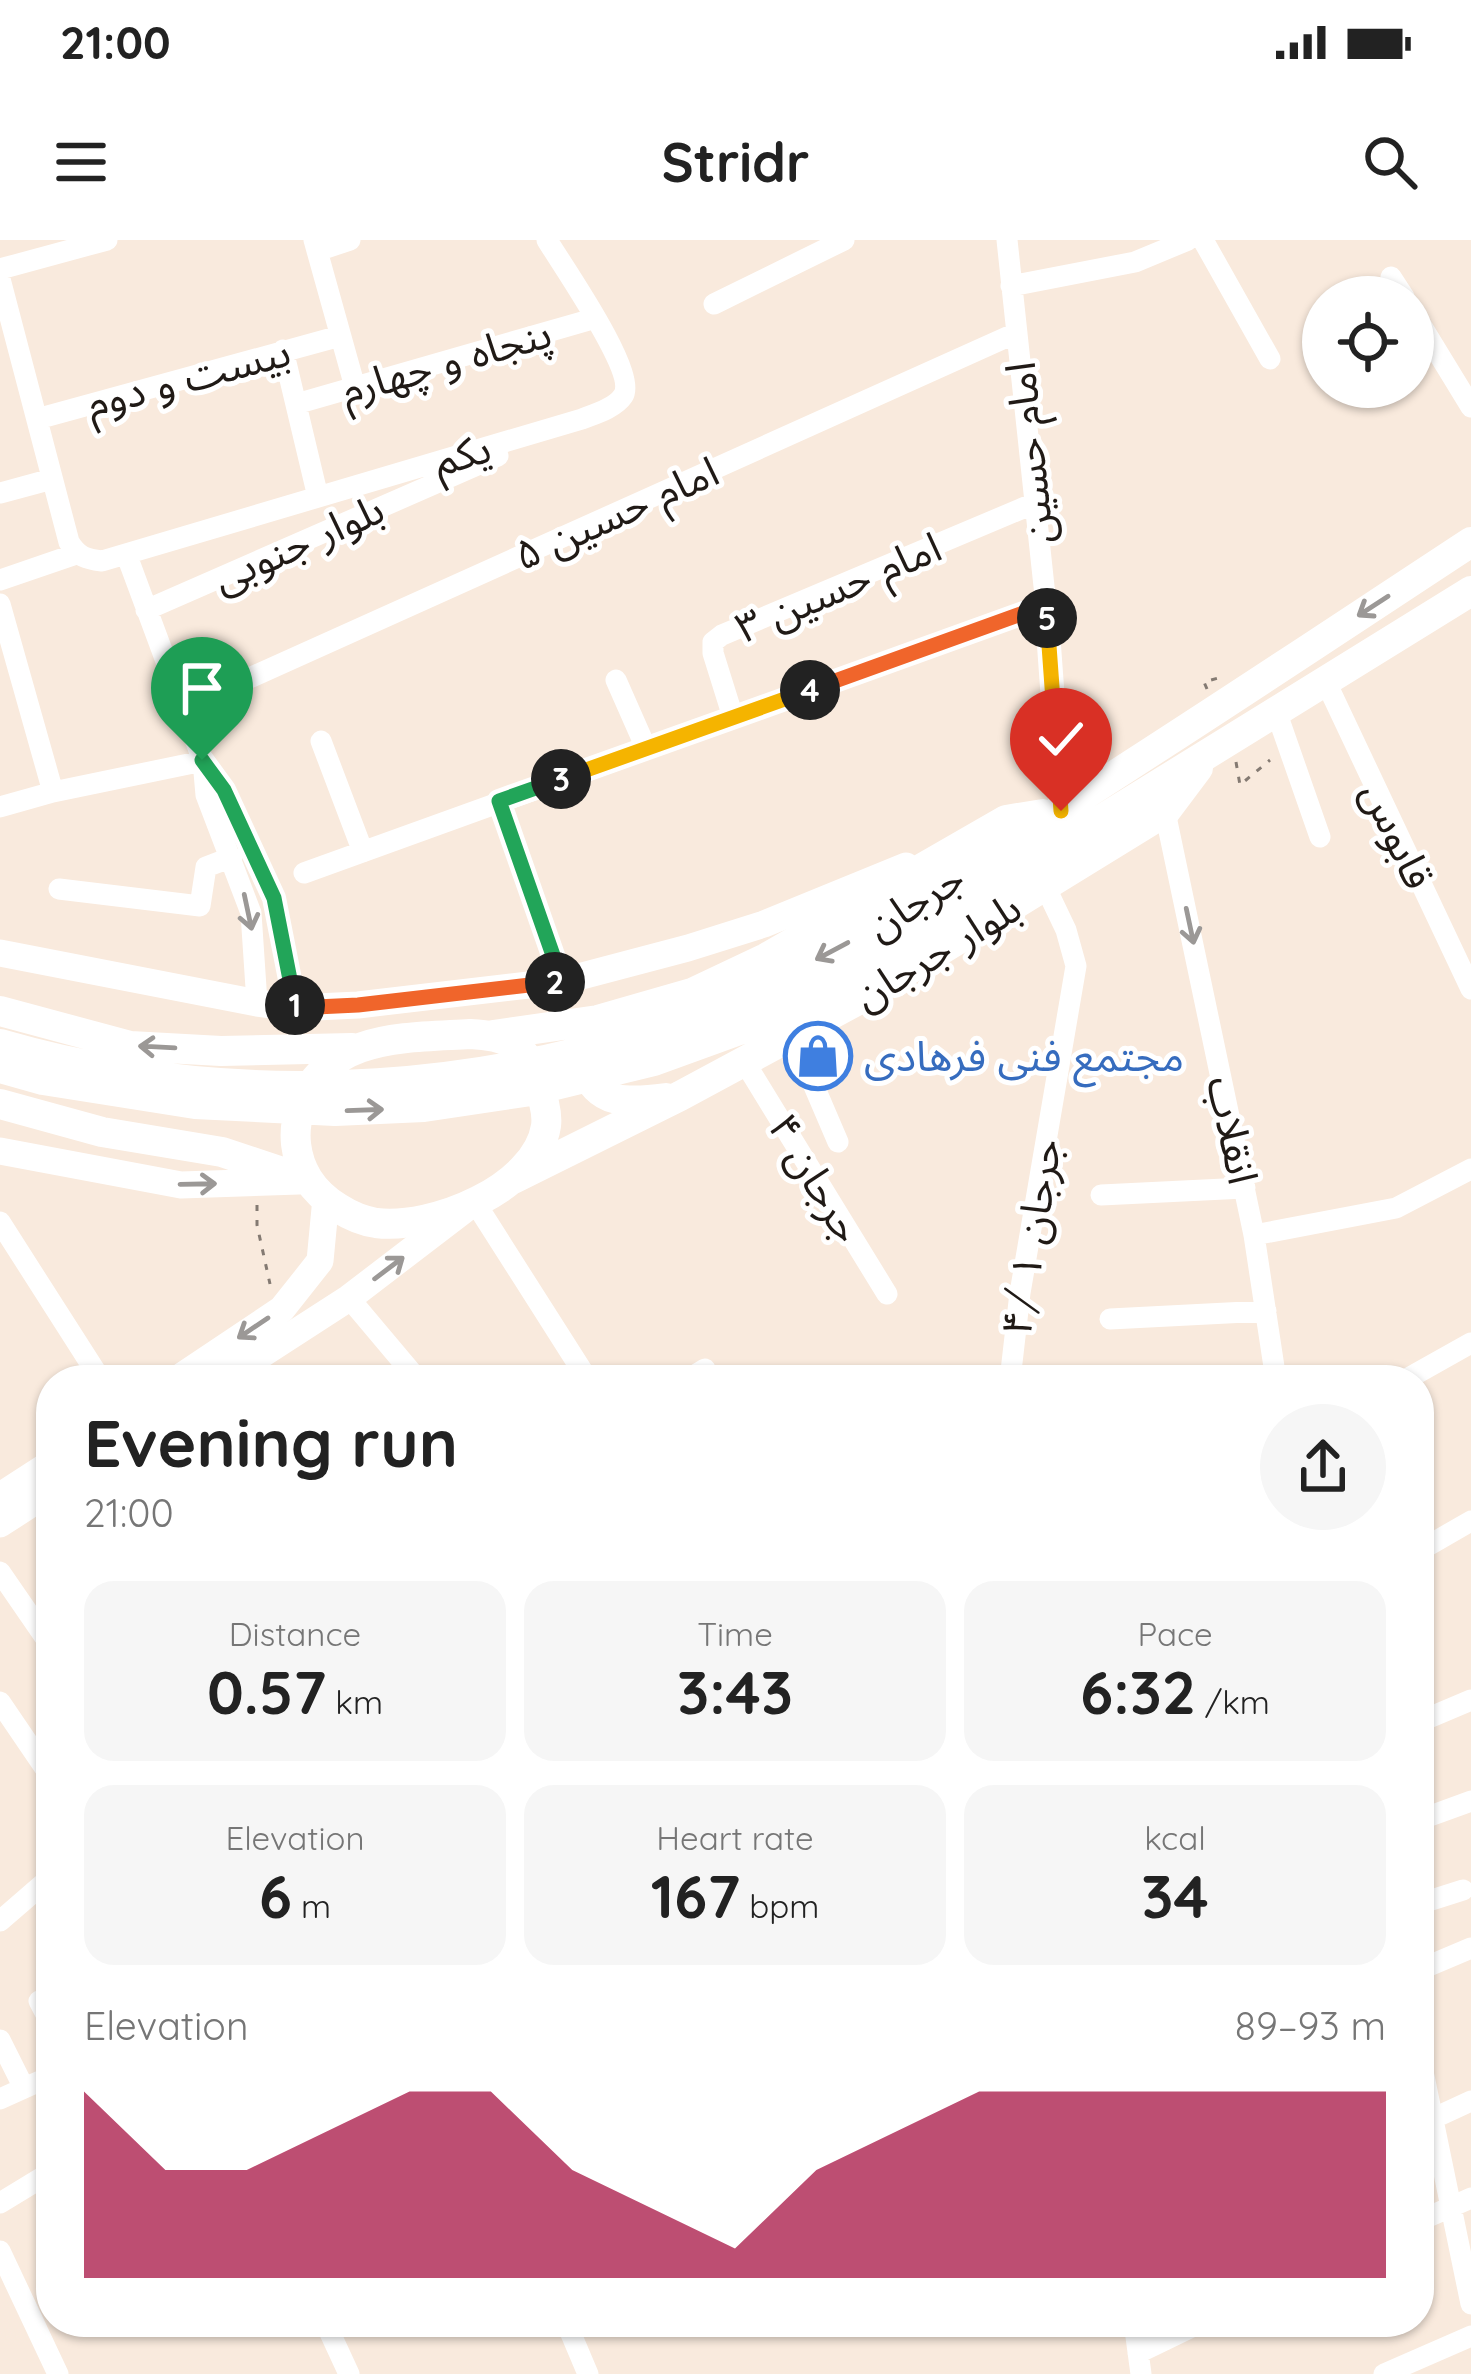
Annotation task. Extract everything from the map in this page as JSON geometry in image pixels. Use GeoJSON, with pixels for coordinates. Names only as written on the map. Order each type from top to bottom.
{"type":"FeatureCollection","features":[{"type":"Feature","properties":{"kind":"highway","name":"جرجان"},"geometry":{"type":"LineString","coordinates":[[0,1044],[46,1058],[195,1081],[334,1086],[424,1081],[646,1034],[748,995],[841,947],[1061,811],[1471,542]]}},
{"type":"Feature","properties":{"kind":"highway","name":"جرجان"},"geometry":{"type":"LineString","coordinates":[[0,1068],[43,1080],[195,1104],[335,1111],[424,1107],[532,1090],[654,1061],[745,1028],[855,972],[1471,591]]}},
{"type":"Feature","properties":{"kind":"highway","name":"بلوار جرجان"},"geometry":{"type":"LineString","coordinates":[[513,1179],[871,993],[1165,812],[1207,756]]}},
{"type":"Feature","properties":{"kind":"highway","name":"بلوار جرجان"},"geometry":{"type":"LineString","coordinates":[[507,1040],[593,1026],[692,993],[766,958],[1006,820],[1061,811]]}},
{"type":"Feature","properties":{"kind":"highway"},"geometry":{"type":"LineString","coordinates":[[0,1011],[130,1046],[221,1051],[358,1048],[420,1036],[507,1040],[539,1088],[546,1125],[513,1179],[473,1205],[405,1224],[374,1223],[352,1216],[317,1190],[222,1152],[102,1132],[0,1104]]}},
{"type":"Feature","properties":{"kind":"highway"},"geometry":{"type":"LineString","coordinates":[[593,1026],[582,1062],[596,1089],[609,1098],[640,1101],[680,1096]]}},
{"type":"Feature","properties":{"kind":"highway"},"geometry":{"type":"LineString","coordinates":[[317,1190],[295,1143],[295,1122],[307,1087],[326,1065],[358,1048]]}},
{"type":"Feature","properties":{"kind":"highway"},"geometry":{"type":"LineString","coordinates":[[221,1051],[248,1070],[258,1101],[248,1132],[222,1152]]}},
{"type":"Feature","properties":{"kind":"main road"},"geometry":{"type":"LineString","coordinates":[[3,958],[295,1008],[562,981],[764,924],[964,842]]}},
{"type":"Feature","properties":{"kind":"main road"},"geometry":{"type":"LineString","coordinates":[[507,1040],[564,1014],[697,976],[698,956],[688,948]]}},
{"type":"Feature","properties":{"kind":"main road"},"geometry":{"type":"LineString","coordinates":[[0,1151],[181,1185],[258,1182],[317,1190],[320,1261],[282,1309],[198,1365]]}},
{"type":"Feature","properties":{"kind":"main road"},"geometry":{"type":"LineString","coordinates":[[245,1365],[349,1298],[473,1205]]}},
{"type":"Feature","properties":{"kind":"main road"},"geometry":{"type":"LineString","coordinates":[[0,1496],[36,1472]]}},
{"type":"Feature","properties":{"kind":"main road"},"geometry":{"type":"LineString","coordinates":[[0,1523],[36,1500]]}},
{"type":"Feature","properties":{"kind":"street"},"geometry":{"type":"LineString","coordinates":[[0,269],[76,244],[107,240]]}},
{"type":"Feature","properties":{"kind":"street"},"geometry":{"type":"LineString","coordinates":[[350,240],[316,246],[355,387]]}},
{"type":"Feature","properties":{"kind":"street","name":"یکم"},"geometry":{"type":"LineString","coordinates":[[76,554],[102,562],[127,556],[582,419],[613,405],[626,390],[622,368],[547,240]]}},
{"type":"Feature","properties":{"kind":"street"},"geometry":{"type":"LineString","coordinates":[[714,304],[844,240]]}},
{"type":"Feature","properties":{"kind":"street","name":"امام حسین"},"geometry":{"type":"LineString","coordinates":[[1007,240],[1046,605],[1061,811]]}},
{"type":"Feature","properties":{"kind":"street"},"geometry":{"type":"LineString","coordinates":[[1011,286],[1135,262],[1188,240]]}},
{"type":"Feature","properties":{"kind":"street"},"geometry":{"type":"LineString","coordinates":[[1203,240],[1270,359]]}},
{"type":"Feature","properties":{"kind":"street"},"geometry":{"type":"LineString","coordinates":[[0,279],[7,332],[76,554],[0,580]]}},
{"type":"Feature","properties":{"kind":"street","name":"پنجاه و چهارم"},"geometry":{"type":"LineString","coordinates":[[296,404],[596,318]]}},
{"type":"Feature","properties":{"kind":"street","name":"امام حسین ۵"},"geometry":{"type":"LineString","coordinates":[[216,693],[1016,333]]}},
{"type":"Feature","properties":{"kind":"street","name":"بیست و دوم"},"geometry":{"type":"LineString","coordinates":[[37,418],[340,336]]}},
{"type":"Feature","properties":{"kind":"street"},"geometry":{"type":"LineString","coordinates":[[1434,346],[1471,407]]}},
{"type":"Feature","properties":{"kind":"street"},"geometry":{"type":"LineString","coordinates":[[283,350],[318,497]]}},
{"type":"Feature","properties":{"kind":"street","name":"بلوار جنوبی"},"geometry":{"type":"LineString","coordinates":[[146,610],[582,419]]}},
{"type":"Feature","properties":{"kind":"street"},"geometry":{"type":"LineString","coordinates":[[0,493],[52,479]]}},
{"type":"Feature","properties":{"kind":"street","name":"امام حسین ۳"},"geometry":{"type":"LineString","coordinates":[[733,717],[712,653],[713,643],[722,635],[1035,503]]}},
{"type":"Feature","properties":{"kind":"street"},"geometry":{"type":"LineString","coordinates":[[127,556],[202,760],[206,795],[251,913],[257,1003]]}},
{"type":"Feature","properties":{"kind":"street"},"geometry":{"type":"LineString","coordinates":[[0,604],[4,642],[53,792]]}},
{"type":"Feature","properties":{"kind":"street"},"geometry":{"type":"LineString","coordinates":[[304,873],[1046,605]]}},
{"type":"Feature","properties":{"kind":"street"},"geometry":{"type":"LineString","coordinates":[[616,680],[646,748]]}},
{"type":"Feature","properties":{"kind":"street","name":"قابوس"},"geometry":{"type":"LineString","coordinates":[[1325,680],[1471,989]]}},
{"type":"Feature","properties":{"kind":"street"},"geometry":{"type":"LineString","coordinates":[[1276,712],[1319,837]]}},
{"type":"Feature","properties":{"kind":"street"},"geometry":{"type":"LineString","coordinates":[[321,740],[363,852]]}},
{"type":"Feature","properties":{"kind":"street"},"geometry":{"type":"LineString","coordinates":[[0,807],[202,760]]}},
{"type":"Feature","properties":{"kind":"street"},"geometry":{"type":"LineString","coordinates":[[202,760],[224,790],[274,898],[295,1008]]}},
{"type":"Feature","properties":{"kind":"street"},"geometry":{"type":"LineString","coordinates":[[499,801],[562,981]]}},
{"type":"Feature","properties":{"kind":"street","name":"انقلاب"},"geometry":{"type":"LineString","coordinates":[[1165,812],[1245,1187],[1274,1365]]}},
{"type":"Feature","properties":{"kind":"street"},"geometry":{"type":"LineString","coordinates":[[58,889],[200,906],[206,867],[232,857]]}},
{"type":"Feature","properties":{"kind":"street","name":"جرجان ۱ /۴"},"geometry":{"type":"LineString","coordinates":[[1012,1365],[1076,966],[1046,886]]}},
{"type":"Feature","properties":{"kind":"street"},"geometry":{"type":"LineString","coordinates":[[788,1038],[838,1142]]}},
{"type":"Feature","properties":{"kind":"street","name":"۴ جرجان"},"geometry":{"type":"LineString","coordinates":[[744,1061],[887,1294]]}},
{"type":"Feature","properties":{"kind":"street"},"geometry":{"type":"LineString","coordinates":[[1254,1235],[1396,1208],[1471,1169]]}},
{"type":"Feature","properties":{"kind":"street"},"geometry":{"type":"LineString","coordinates":[[1101,1196],[1245,1187]]}},
{"type":"Feature","properties":{"kind":"street"},"geometry":{"type":"LineString","coordinates":[[473,1205],[578,1365]]}},
{"type":"Feature","properties":{"kind":"street"},"geometry":{"type":"LineString","coordinates":[[0,1222],[91,1365]]}},
{"type":"Feature","properties":{"kind":"street"},"geometry":{"type":"LineString","coordinates":[[349,1298],[405,1365]]}},
{"type":"Feature","properties":{"kind":"street"},"geometry":{"type":"LineString","coordinates":[[1110,1319],[1266,1311]]}},
{"type":"Feature","properties":{"kind":"street"},"geometry":{"type":"LineString","coordinates":[[1432,1365],[1471,1343]]}},
{"type":"Feature","properties":{"kind":"street"},"geometry":{"type":"LineString","coordinates":[[1434,1544],[1469,1528]]}},
{"type":"Feature","properties":{"kind":"street"},"geometry":{"type":"LineString","coordinates":[[0,1572],[36,1624]]}},
{"type":"Feature","properties":{"kind":"street"},"geometry":{"type":"LineString","coordinates":[[1434,1716],[1471,1700]]}},
{"type":"Feature","properties":{"kind":"street"},"geometry":{"type":"LineString","coordinates":[[0,1702],[36,1755]]}},
{"type":"Feature","properties":{"kind":"street"},"geometry":{"type":"LineString","coordinates":[[1434,1815],[1471,1801]]}},
{"type":"Feature","properties":{"kind":"street"},"geometry":{"type":"LineString","coordinates":[[0,1921],[36,1889]]}},
{"type":"Feature","properties":{"kind":"street"},"geometry":{"type":"LineString","coordinates":[[1434,1899],[1462,1890]]}},
{"type":"Feature","properties":{"kind":"street"},"geometry":{"type":"LineString","coordinates":[[1434,1964],[1471,1948]]}},
{"type":"Feature","properties":{"kind":"street"},"geometry":{"type":"LineString","coordinates":[[0,2040],[24,2088]]}},
{"type":"Feature","properties":{"kind":"street"},"geometry":{"type":"LineString","coordinates":[[0,2099],[36,2083]]}},
{"type":"Feature","properties":{"kind":"street"},"geometry":{"type":"LineString","coordinates":[[1434,2118],[1471,2102]]}},
{"type":"Feature","properties":{"kind":"street"},"geometry":{"type":"LineString","coordinates":[[1434,2140],[1461,2202],[1470,2300]]}},
{"type":"Feature","properties":{"kind":"street"},"geometry":{"type":"LineString","coordinates":[[0,2203],[36,2181]]}},
{"type":"Feature","properties":{"kind":"street"},"geometry":{"type":"LineString","coordinates":[[0,2251],[36,2327]]}},
{"type":"Feature","properties":{"kind":"street"},"geometry":{"type":"LineString","coordinates":[[1384,2374],[1471,2336]]}},
{"type":"Feature","properties":{"kind":"street"},"geometry":{"type":"LineString","coordinates":[[41,2337],[58,2374]]}},
{"type":"Feature","properties":{"kind":"street"},"geometry":{"type":"LineString","coordinates":[[332,2337],[349,2374]]}},
{"type":"Feature","properties":{"kind":"street"},"geometry":{"type":"LineString","coordinates":[[572,2337],[587,2374]]}},
{"type":"Feature","properties":{"kind":"street"},"geometry":{"type":"LineString","coordinates":[[1140,2363],[1179,2337]]}},
{"type":"Feature","properties":{"kind":"path"},"geometry":{"type":"LineString","coordinates":[[1240,785],[1273,757]]}},
{"type":"Feature","properties":{"kind":"path"},"geometry":{"type":"LineString","coordinates":[[258,1182],[256,1225],[269,1282],[282,1309]]}},
{"type":"Feature","properties":{"kind":"place","name":"مجتمع فنی فرهادی"},"geometry":{"type":"Point","coordinates":[818,1056]}},
{"type":"Feature","properties":{"kind":"route"},"geometry":{"type":"LineString","coordinates":[[202,760],[224,790],[274,898],[295,1008],[562,981],[499,801],[1046,605],[1061,811]]}}]}
